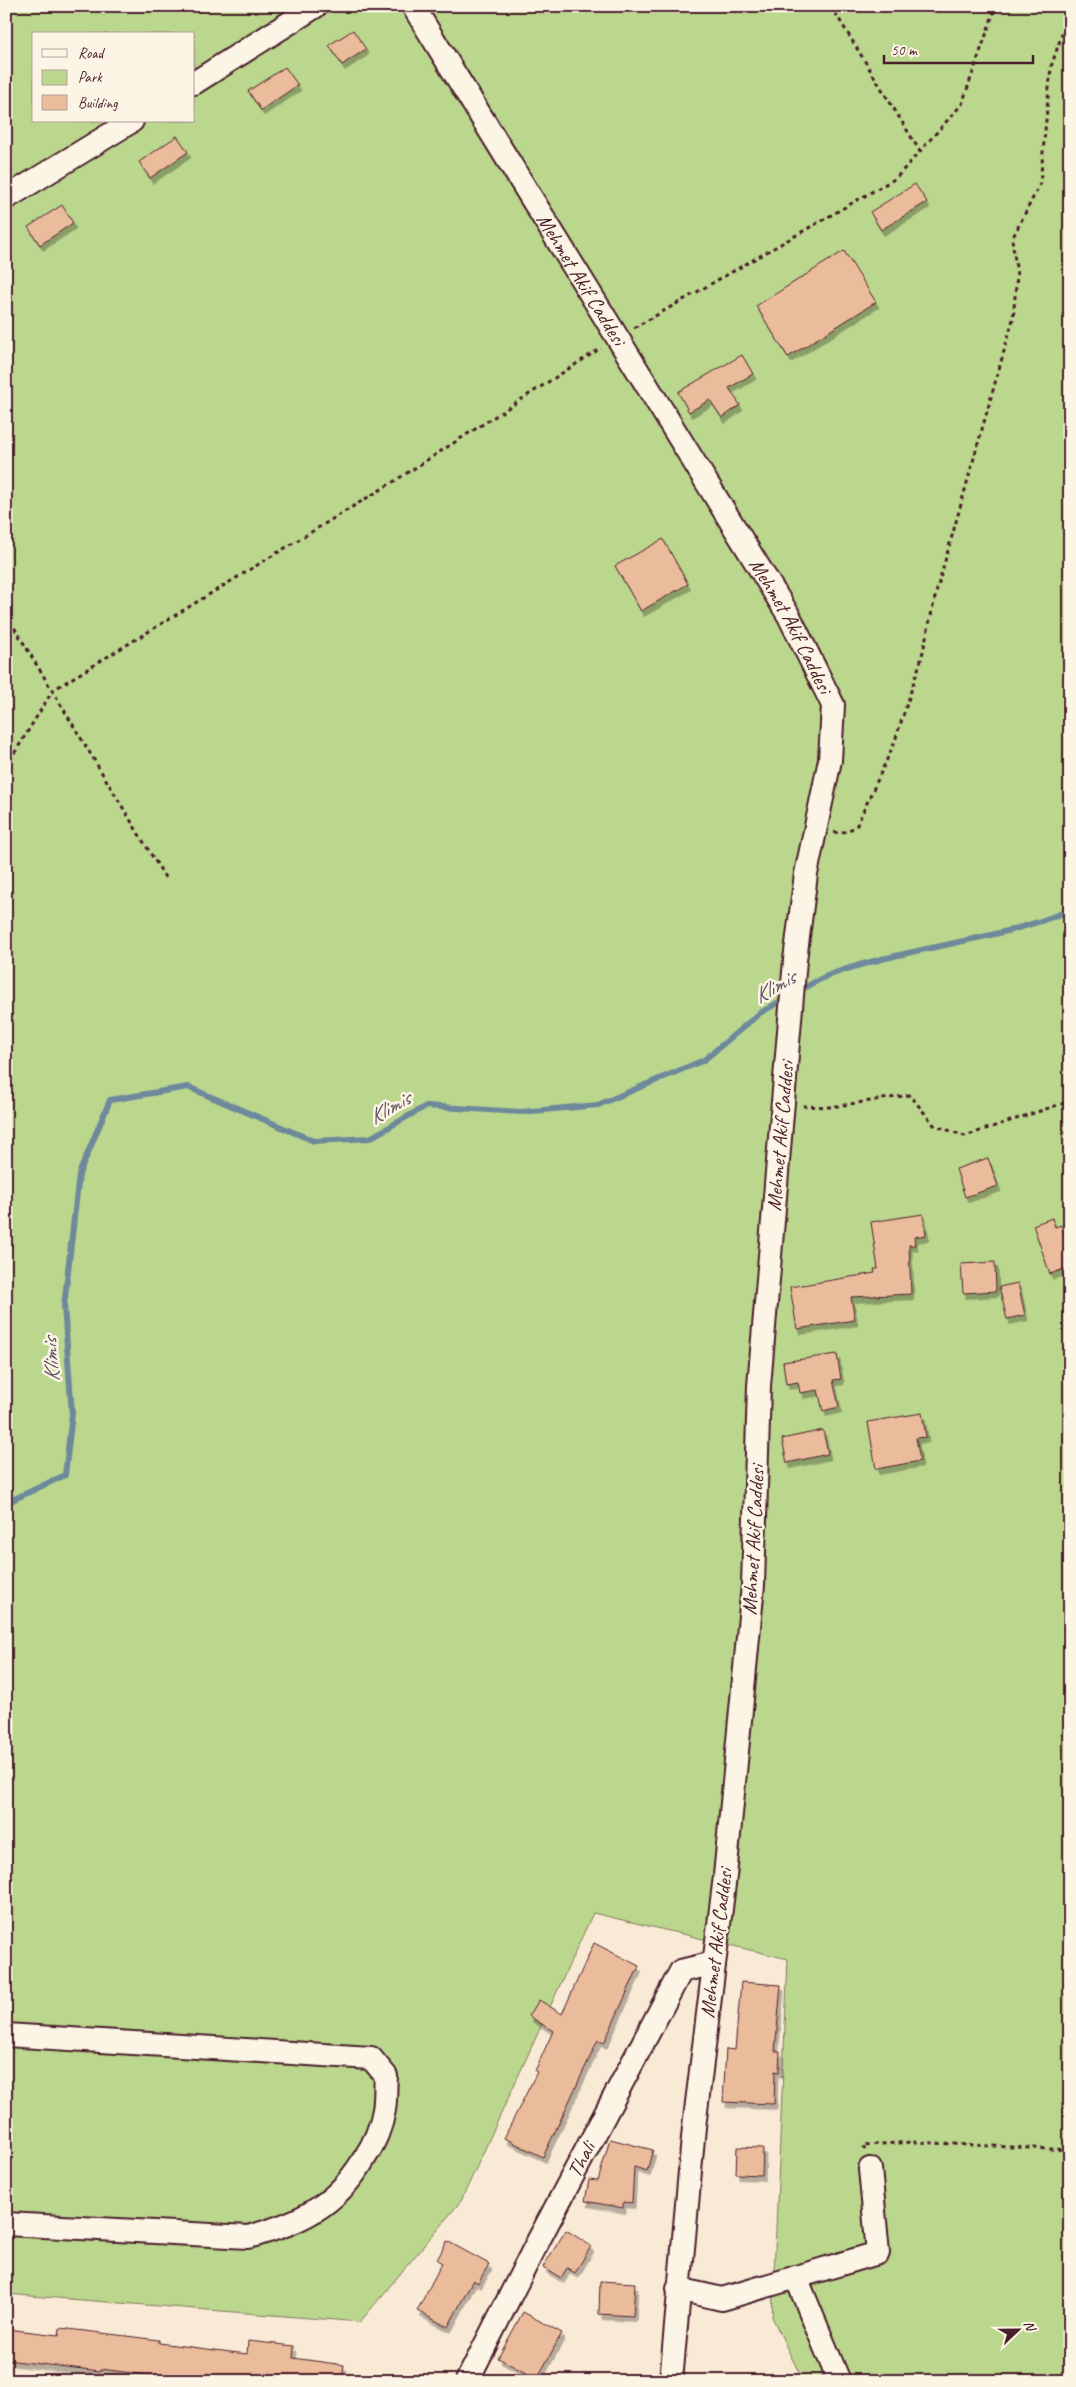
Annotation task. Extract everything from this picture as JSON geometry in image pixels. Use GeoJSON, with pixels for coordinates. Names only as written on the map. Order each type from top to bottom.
{"type":"FeatureCollection","features":[{"type":"Feature","properties":{"kind":"street"},"geometry":{"type":"LineString","coordinates":[[195,82],[316,6]]}},
{"type":"Feature","properties":{"kind":"street","name":"Mehmet Akif Caddesi"},"geometry":{"type":"LineString","coordinates":[[413,6],[789,616],[833,705],[830,760],[806,874],[795,960],[759,1386],[753,1584],[714,1963],[694,2127],[671,2381]]}},
{"type":"Feature","properties":{"kind":"street"},"geometry":{"type":"LineString","coordinates":[[6,198],[130,122]]}},
{"type":"Feature","properties":{"kind":"street","name":"Thali"},"geometry":{"type":"LineString","coordinates":[[467,2381],[536,2245],[681,1972],[714,1963]]}},
{"type":"Feature","properties":{"kind":"street"},"geometry":{"type":"LineString","coordinates":[[6,2035],[372,2058],[386,2076],[384,2111],[376,2141],[352,2180],[323,2207],[286,2226],[248,2237],[6,2224]]}},
{"type":"Feature","properties":{"kind":"street"},"geometry":{"type":"LineString","coordinates":[[678,2289],[722,2299],[878,2253],[870,2169]]}},
{"type":"Feature","properties":{"kind":"street"},"geometry":{"type":"LineString","coordinates":[[796,2277],[839,2381]]}},
{"type":"Feature","properties":{"kind":"path"},"geometry":{"type":"LineString","coordinates":[[831,6],[920,153]]}},
{"type":"Feature","properties":{"kind":"path"},"geometry":{"type":"LineString","coordinates":[[6,766],[53,690],[393,482],[617,338],[896,178],[962,104],[996,6]]}},
{"type":"Feature","properties":{"kind":"path"},"geometry":{"type":"LineString","coordinates":[[815,831],[841,833],[856,827],[894,744],[921,660],[936,593],[1013,319],[1017,275],[1012,239],[1040,184],[1051,66],[1070,10]]}},
{"type":"Feature","properties":{"kind":"path"},"geometry":{"type":"LineString","coordinates":[[6,614],[166,880]]}},
{"type":"Feature","properties":{"kind":"path"},"geometry":{"type":"LineString","coordinates":[[783,1105],[830,1107],[910,1095],[934,1124],[965,1136],[1070,1101]]}},
{"type":"Feature","properties":{"kind":"path"},"geometry":{"type":"LineString","coordinates":[[870,2169],[863,2145],[914,2142],[1070,2150]]}},
{"type":"Feature","properties":{"kind":"path"},"geometry":{"type":"LineString","coordinates":[[1064,2150],[1070,2215]]}},
{"type":"Feature","properties":{"kind":"green space"},"geometry":{"type":"Polygon","coordinates":[[[6,6],[1070,6],[1070,2381],[803,2381],[772,2317],[788,1959],[593,1913],[461,2201],[360,2322],[6,2294],[6,6]]]}},
{"type":"Feature","properties":{"kind":"building"},"geometry":{"type":"Polygon","coordinates":[[[353,30],[366,49],[342,65],[329,45],[353,30]]]}},
{"type":"Feature","properties":{"kind":"building"},"geometry":{"type":"Polygon","coordinates":[[[285,67],[298,85],[261,110],[248,91],[285,67]]]}},
{"type":"Feature","properties":{"kind":"building"},"geometry":{"type":"Polygon","coordinates":[[[177,136],[188,152],[150,178],[139,162],[177,136]]]}},
{"type":"Feature","properties":{"kind":"building"},"geometry":{"type":"Polygon","coordinates":[[[915,184],[927,202],[881,230],[870,212],[915,184]]]}},
{"type":"Feature","properties":{"kind":"building"},"geometry":{"type":"Polygon","coordinates":[[[62,205],[73,223],[40,245],[28,227],[62,205]]]}},
{"type":"Feature","properties":{"kind":"building"},"geometry":{"type":"Polygon","coordinates":[[[844,251],[876,302],[788,357],[756,306],[844,251]]]}},
{"type":"Feature","properties":{"kind":"building"},"geometry":{"type":"Polygon","coordinates":[[[742,355],[753,374],[729,388],[740,405],[722,418],[710,400],[689,412],[678,392],[742,355]]]}},
{"type":"Feature","properties":{"kind":"building"},"geometry":{"type":"Polygon","coordinates":[[[663,539],[688,584],[641,611],[615,566],[663,539]]]}},
{"type":"Feature","properties":{"kind":"building"},"geometry":{"type":"Polygon","coordinates":[[[988,1158],[998,1186],[965,1197],[956,1169],[988,1158]]]}},
{"type":"Feature","properties":{"kind":"building"},"geometry":{"type":"Polygon","coordinates":[[[923,1214],[926,1235],[914,1237],[915,1245],[909,1245],[911,1294],[851,1297],[855,1320],[797,1329],[790,1287],[875,1273],[874,1269],[878,1269],[871,1222],[923,1214]]]}},
{"type":"Feature","properties":{"kind":"building"},"geometry":{"type":"Polygon","coordinates":[[[1052,1218],[1055,1227],[1061,1225],[1070,1250],[1070,1267],[1050,1274],[1033,1225],[1052,1218]]]}},
{"type":"Feature","properties":{"kind":"building"},"geometry":{"type":"Polygon","coordinates":[[[995,1262],[996,1291],[963,1293],[961,1264],[995,1262]]]}},
{"type":"Feature","properties":{"kind":"building"},"geometry":{"type":"Polygon","coordinates":[[[1018,1283],[1025,1315],[1007,1319],[999,1287],[1018,1283]]]}},
{"type":"Feature","properties":{"kind":"building"},"geometry":{"type":"Polygon","coordinates":[[[837,1354],[841,1379],[833,1380],[839,1407],[823,1411],[818,1390],[800,1393],[798,1382],[786,1384],[783,1362],[837,1354]]]}},
{"type":"Feature","properties":{"kind":"building"},"geometry":{"type":"Polygon","coordinates":[[[922,1413],[926,1437],[916,1438],[920,1461],[876,1469],[868,1422],[922,1413]]]}},
{"type":"Feature","properties":{"kind":"building"},"geometry":{"type":"Polygon","coordinates":[[[823,1430],[828,1454],[787,1463],[782,1439],[823,1430]]]}},
{"type":"Feature","properties":{"kind":"building"},"geometry":{"type":"Polygon","coordinates":[[[594,1943],[639,1966],[604,2043],[598,2040],[543,2157],[504,2138],[537,2072],[535,2071],[553,2031],[529,2016],[539,2000],[562,2014],[594,1943]]]}},
{"type":"Feature","properties":{"kind":"building"},"geometry":{"type":"Polygon","coordinates":[[[741,1982],[781,1985],[775,2051],[780,2051],[779,2072],[775,2071],[774,2104],[723,2102],[726,2049],[735,2050],[741,1982]]]}},
{"type":"Feature","properties":{"kind":"building"},"geometry":{"type":"Polygon","coordinates":[[[610,2139],[653,2150],[647,2171],[634,2167],[632,2203],[623,2202],[623,2208],[585,2201],[589,2180],[598,2181],[610,2139]]]}},
{"type":"Feature","properties":{"kind":"building"},"geometry":{"type":"Polygon","coordinates":[[[737,2147],[763,2148],[762,2175],[736,2174],[737,2147]]]}},
{"type":"Feature","properties":{"kind":"building"},"geometry":{"type":"Polygon","coordinates":[[[566,2230],[591,2246],[575,2273],[567,2268],[561,2278],[543,2267],[566,2230]]]}},
{"type":"Feature","properties":{"kind":"building"},"geometry":{"type":"Polygon","coordinates":[[[447,2241],[489,2264],[478,2283],[473,2280],[448,2327],[417,2311],[442,2263],[437,2260],[447,2241]]]}},
{"type":"Feature","properties":{"kind":"building"},"geometry":{"type":"Polygon","coordinates":[[[600,2281],[635,2283],[633,2316],[599,2314],[600,2281]]]}},
{"type":"Feature","properties":{"kind":"building"},"geometry":{"type":"Polygon","coordinates":[[[523,2312],[562,2333],[537,2379],[498,2358],[523,2312]]]}},
{"type":"Feature","properties":{"kind":"building"},"geometry":{"type":"Polygon","coordinates":[[[60,2328],[159,2340],[159,2343],[247,2354],[248,2341],[294,2346],[293,2358],[344,2365],[342,2381],[180,2381],[180,2379],[100,2369],[100,2371],[6,2360],[6,2329],[59,2335],[60,2328]]]}},
{"type":"Feature","properties":{"kind":"waterway","name":"Klimis"},"geometry":{"type":"LineString","coordinates":[[797,992],[823,978],[857,966],[1011,930],[1070,910]]}},
{"type":"Feature","properties":{"kind":"waterway","name":"Klimis"},"geometry":{"type":"LineString","coordinates":[[6,1503],[65,1475],[72,1414],[64,1306],[79,1174],[110,1100],[188,1087],[314,1141],[370,1138],[426,1106],[521,1112],[598,1105],[704,1060],[760,1013],[786,998]]}}]}
